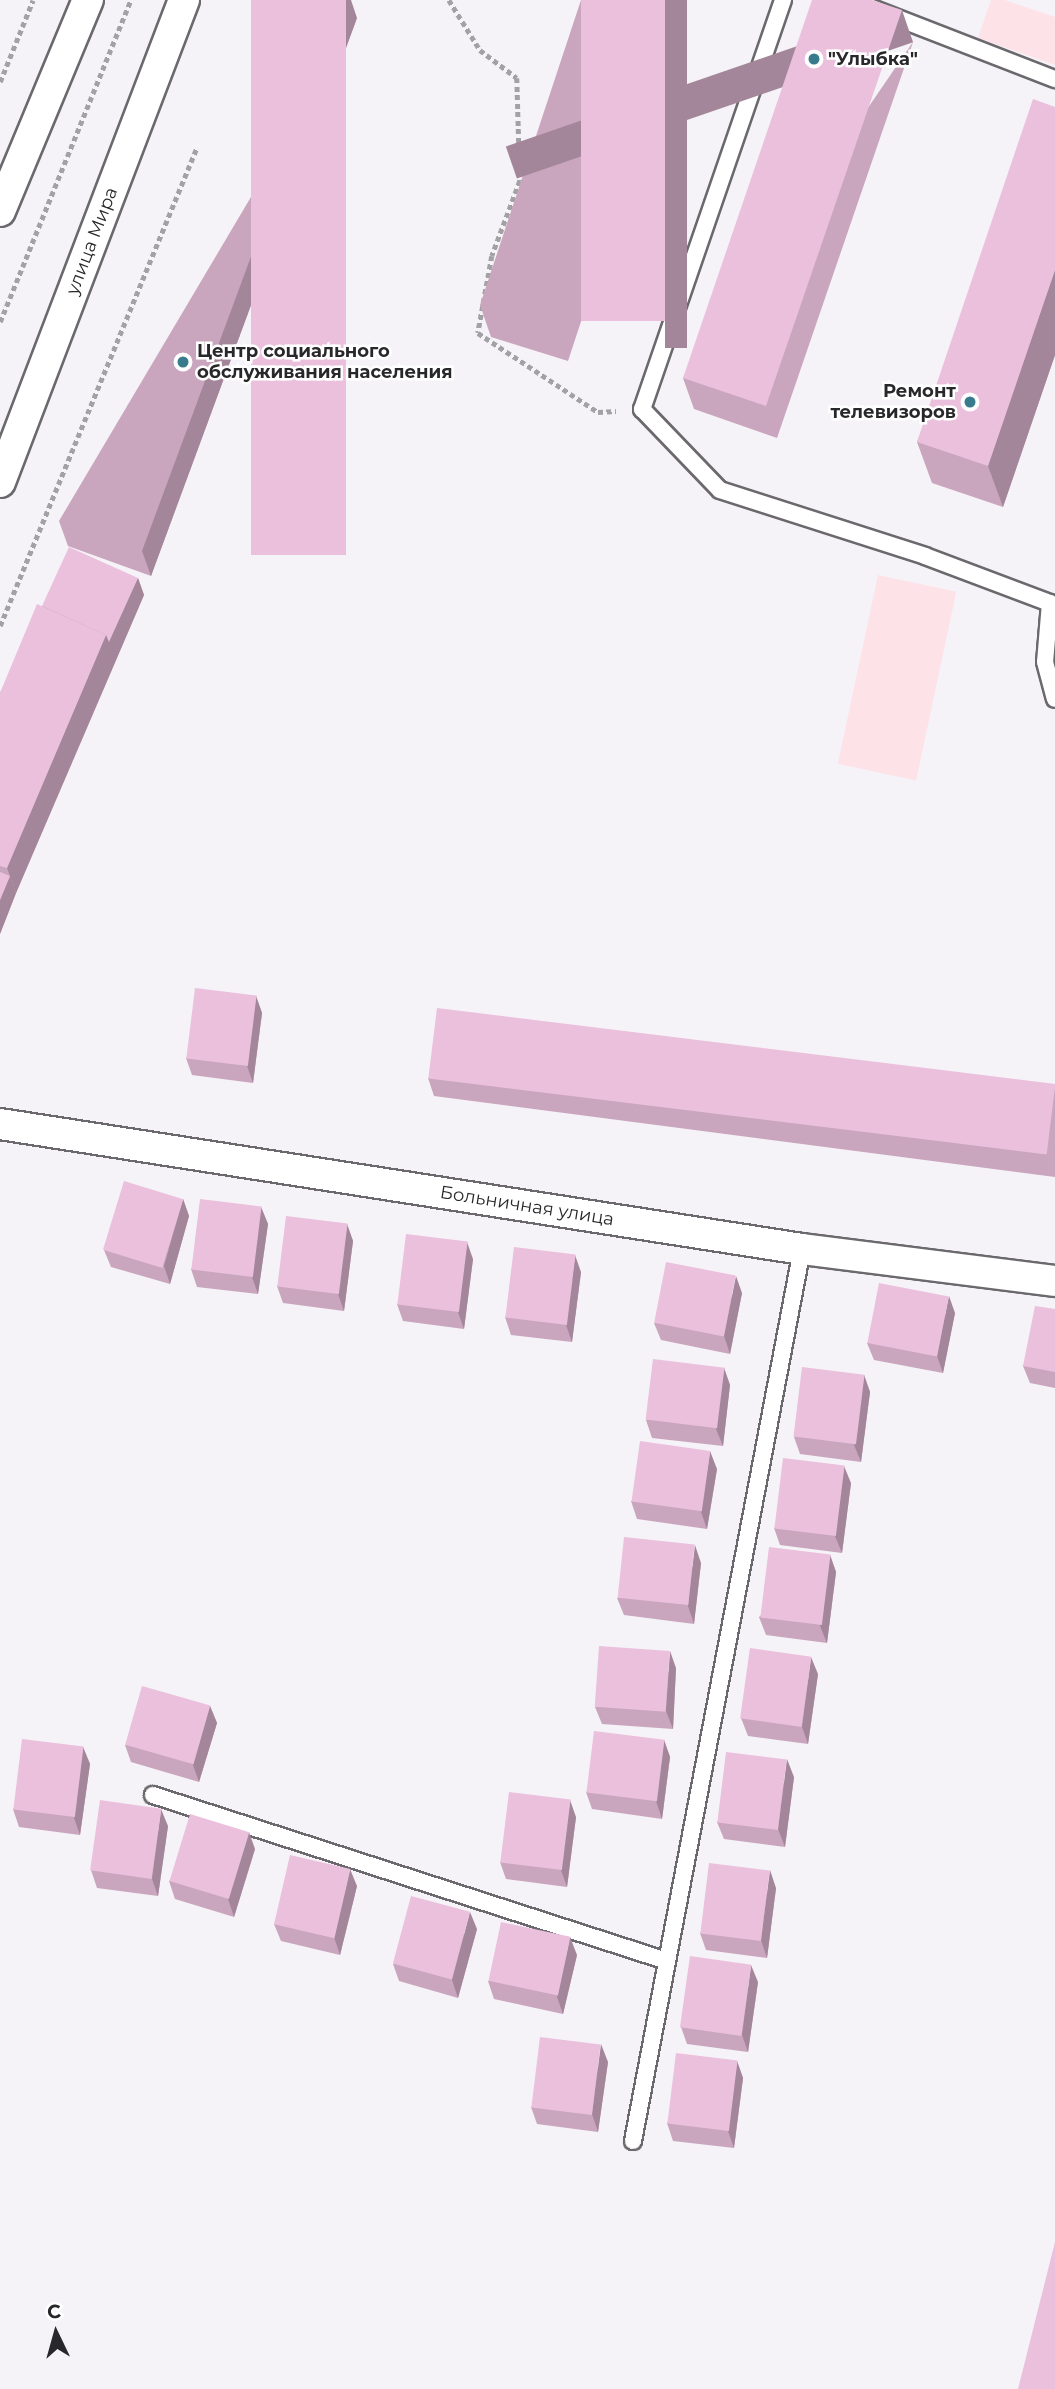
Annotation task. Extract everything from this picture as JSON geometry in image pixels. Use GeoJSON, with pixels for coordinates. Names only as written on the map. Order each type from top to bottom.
{"type":"FeatureCollection","features":[{"type":"Feature","properties":{"kind":"street"},"geometry":{"type":"LineString","coordinates":[[0,211],[89,0]]}},
{"type":"Feature","properties":{"kind":"street","name":"улица Мира"},"geometry":{"type":"LineString","coordinates":[[0,482],[184,0]]}},
{"type":"Feature","properties":{"kind":"street","name":"Больничная улица"},"geometry":{"type":"LineString","coordinates":[[0,1124],[802,1249],[1055,1281]]}},
{"type":"Feature","properties":{"kind":"lane"},"geometry":{"type":"LineString","coordinates":[[783,0],[642,409],[720,489],[925,556],[1050,603],[1045,662],[1055,699]]}},
{"type":"Feature","properties":{"kind":"lane"},"geometry":{"type":"LineString","coordinates":[[851,0],[1055,79]]}},
{"type":"Feature","properties":{"kind":"lane"},"geometry":{"type":"LineString","coordinates":[[633,2141],[802,1249]]}},
{"type":"Feature","properties":{"kind":"lane"},"geometry":{"type":"LineString","coordinates":[[153,1795],[667,1961]]}},
{"type":"Feature","properties":{"kind":"path"},"geometry":{"type":"LineString","coordinates":[[0,82],[33,0]]}},
{"type":"Feature","properties":{"kind":"path"},"geometry":{"type":"LineString","coordinates":[[0,322],[131,0]]}},
{"type":"Feature","properties":{"kind":"path"},"geometry":{"type":"LineString","coordinates":[[449,0],[480,50],[517,78],[520,181],[492,256],[478,333],[598,412],[642,409]]}},
{"type":"Feature","properties":{"kind":"path"},"geometry":{"type":"LineString","coordinates":[[0,626],[198,144]]}},
{"type":"Feature","properties":{"kind":"shaded area"},"geometry":{"type":"Polygon","coordinates":[[[991,0],[1005,0],[1055,17],[1055,65],[978,38],[991,0]]]}},
{"type":"Feature","properties":{"kind":"shaded area"},"geometry":{"type":"Polygon","coordinates":[[[878,575],[956,592],[916,780],[838,764],[878,575]]]}},
{"type":"Feature","properties":{"kind":"building"},"geometry":{"type":"Polygon","coordinates":[[[251,0],[346,0],[346,555],[251,555],[251,0]]]}},
{"type":"Feature","properties":{"kind":"building"},"geometry":{"type":"Polygon","coordinates":[[[581,0],[665,0],[665,321],[581,321],[581,0]]]}},
{"type":"Feature","properties":{"kind":"building"},"geometry":{"type":"Polygon","coordinates":[[[812,0],[872,0],[902,10],[766,406],[683,378],[812,0]]]}},
{"type":"Feature","properties":{"kind":"building"},"geometry":{"type":"Polygon","coordinates":[[[1033,99],[1055,107],[1055,270],[988,466],[917,442],[1033,99]]]}},
{"type":"Feature","properties":{"kind":"building"},"geometry":{"type":"Polygon","coordinates":[[[69,547],[138,578],[109,642],[106,635],[42,606],[69,547]]]}},
{"type":"Feature","properties":{"kind":"building"},"geometry":{"type":"Polygon","coordinates":[[[37,604],[106,635],[7,868],[0,866],[0,693],[37,604]]]}},
{"type":"Feature","properties":{"kind":"building"},"geometry":{"type":"Polygon","coordinates":[[[0,872],[10,876],[0,900],[0,872]]]}},
{"type":"Feature","properties":{"kind":"building"},"geometry":{"type":"Polygon","coordinates":[[[195,988],[257,996],[248,1066],[186,1058],[195,988]]]}},
{"type":"Feature","properties":{"kind":"building"},"geometry":{"type":"Polygon","coordinates":[[[437,1008],[1055,1084],[1047,1154],[428,1078],[437,1008]]]}},
{"type":"Feature","properties":{"kind":"building"},"geometry":{"type":"Polygon","coordinates":[[[124,1181],[183,1199],[162,1268],[103,1250],[124,1181]]]}},
{"type":"Feature","properties":{"kind":"building"},"geometry":{"type":"Polygon","coordinates":[[[200,1199],[262,1207],[253,1277],[191,1269],[200,1199]]]}},
{"type":"Feature","properties":{"kind":"building"},"geometry":{"type":"Polygon","coordinates":[[[286,1216],[348,1224],[339,1294],[277,1286],[286,1216]]]}},
{"type":"Feature","properties":{"kind":"building"},"geometry":{"type":"Polygon","coordinates":[[[406,1234],[468,1242],[459,1312],[397,1304],[406,1234]]]}},
{"type":"Feature","properties":{"kind":"building"},"geometry":{"type":"Polygon","coordinates":[[[514,1247],[576,1255],[567,1325],[505,1317],[514,1247]]]}},
{"type":"Feature","properties":{"kind":"building"},"geometry":{"type":"Polygon","coordinates":[[[666,1262],[736,1276],[724,1336],[654,1323],[666,1262]]]}},
{"type":"Feature","properties":{"kind":"building"},"geometry":{"type":"Polygon","coordinates":[[[879,1283],[949,1297],[937,1356],[867,1343],[879,1283]]]}},
{"type":"Feature","properties":{"kind":"building"},"geometry":{"type":"Polygon","coordinates":[[[1035,1306],[1055,1309],[1055,1372],[1023,1366],[1035,1306]]]}},
{"type":"Feature","properties":{"kind":"building"},"geometry":{"type":"Polygon","coordinates":[[[653,1359],[724,1368],[717,1428],[646,1420],[653,1359]]]}},
{"type":"Feature","properties":{"kind":"building"},"geometry":{"type":"Polygon","coordinates":[[[802,1367],[865,1375],[856,1444],[793,1436],[802,1367]]]}},
{"type":"Feature","properties":{"kind":"building"},"geometry":{"type":"Polygon","coordinates":[[[640,1441],[710,1451],[702,1511],[632,1501],[640,1441]]]}},
{"type":"Feature","properties":{"kind":"building"},"geometry":{"type":"Polygon","coordinates":[[[783,1458],[845,1466],[836,1536],[774,1528],[783,1458]]]}},
{"type":"Feature","properties":{"kind":"building"},"geometry":{"type":"Polygon","coordinates":[[[624,1537],[695,1544],[688,1605],[618,1598],[624,1537]]]}},
{"type":"Feature","properties":{"kind":"building"},"geometry":{"type":"Polygon","coordinates":[[[769,1547],[831,1555],[822,1625],[760,1617],[769,1547]]]}},
{"type":"Feature","properties":{"kind":"building"},"geometry":{"type":"Polygon","coordinates":[[[599,1646],[670,1651],[666,1712],[595,1707],[599,1646]]]}},
{"type":"Feature","properties":{"kind":"building"},"geometry":{"type":"Polygon","coordinates":[[[750,1648],[811,1657],[802,1727],[740,1718],[750,1648]]]}},
{"type":"Feature","properties":{"kind":"building"},"geometry":{"type":"Polygon","coordinates":[[[142,1686],[210,1706],[193,1764],[125,1745],[142,1686]]]}},
{"type":"Feature","properties":{"kind":"building"},"geometry":{"type":"Polygon","coordinates":[[[594,1731],[664,1740],[657,1801],[586,1793],[594,1731]]]}},
{"type":"Feature","properties":{"kind":"building"},"geometry":{"type":"Polygon","coordinates":[[[22,1739],[84,1747],[75,1817],[13,1809],[22,1739]]]}},
{"type":"Feature","properties":{"kind":"building"},"geometry":{"type":"Polygon","coordinates":[[[726,1752],[787,1759],[778,1830],[717,1822],[726,1752]]]}},
{"type":"Feature","properties":{"kind":"building"},"geometry":{"type":"Polygon","coordinates":[[[509,1792],[571,1800],[562,1870],[500,1862],[509,1792]]]}},
{"type":"Feature","properties":{"kind":"building"},"geometry":{"type":"Polygon","coordinates":[[[100,1800],[161,1809],[152,1879],[90,1870],[100,1800]]]}},
{"type":"Feature","properties":{"kind":"building"},"geometry":{"type":"Polygon","coordinates":[[[190,1814],[249,1832],[229,1899],[170,1881],[190,1814]]]}},
{"type":"Feature","properties":{"kind":"building"},"geometry":{"type":"Polygon","coordinates":[[[290,1855],[350,1869],[334,1938],[274,1924],[290,1855]]]}},
{"type":"Feature","properties":{"kind":"building"},"geometry":{"type":"Polygon","coordinates":[[[709,1863],[770,1870],[761,1941],[700,1933],[709,1863]]]}},
{"type":"Feature","properties":{"kind":"building"},"geometry":{"type":"Polygon","coordinates":[[[411,1896],[470,1912],[452,1979],[393,1964],[411,1896]]]}},
{"type":"Feature","properties":{"kind":"building"},"geometry":{"type":"Polygon","coordinates":[[[501,1922],[570,1937],[558,1995],[489,1981],[501,1922]]]}},
{"type":"Feature","properties":{"kind":"building"},"geometry":{"type":"Polygon","coordinates":[[[690,1956],[751,1965],[741,2036],[680,2027],[690,1956]]]}},
{"type":"Feature","properties":{"kind":"building"},"geometry":{"type":"Polygon","coordinates":[[[540,2037],[601,2044],[592,2115],[531,2107],[540,2037]]]}},
{"type":"Feature","properties":{"kind":"building"},"geometry":{"type":"Polygon","coordinates":[[[676,2053],[738,2061],[729,2131],[667,2123],[676,2053]]]}},
{"type":"Feature","properties":{"kind":"building"},"geometry":{"type":"Polygon","coordinates":[[[1055,2242],[1055,2389],[1018,2389],[1055,2242]]]}},
{"type":"Feature","properties":{"kind":"place","name":"\"Улыбка\""},"geometry":{"type":"Point","coordinates":[814,59]}},
{"type":"Feature","properties":{"kind":"place","name":"Центр социального обслуживания населения"},"geometry":{"type":"Point","coordinates":[183,362]}},
{"type":"Feature","properties":{"kind":"place","name":"Ремонт телевизоров"},"geometry":{"type":"Point","coordinates":[970,402]}}]}
